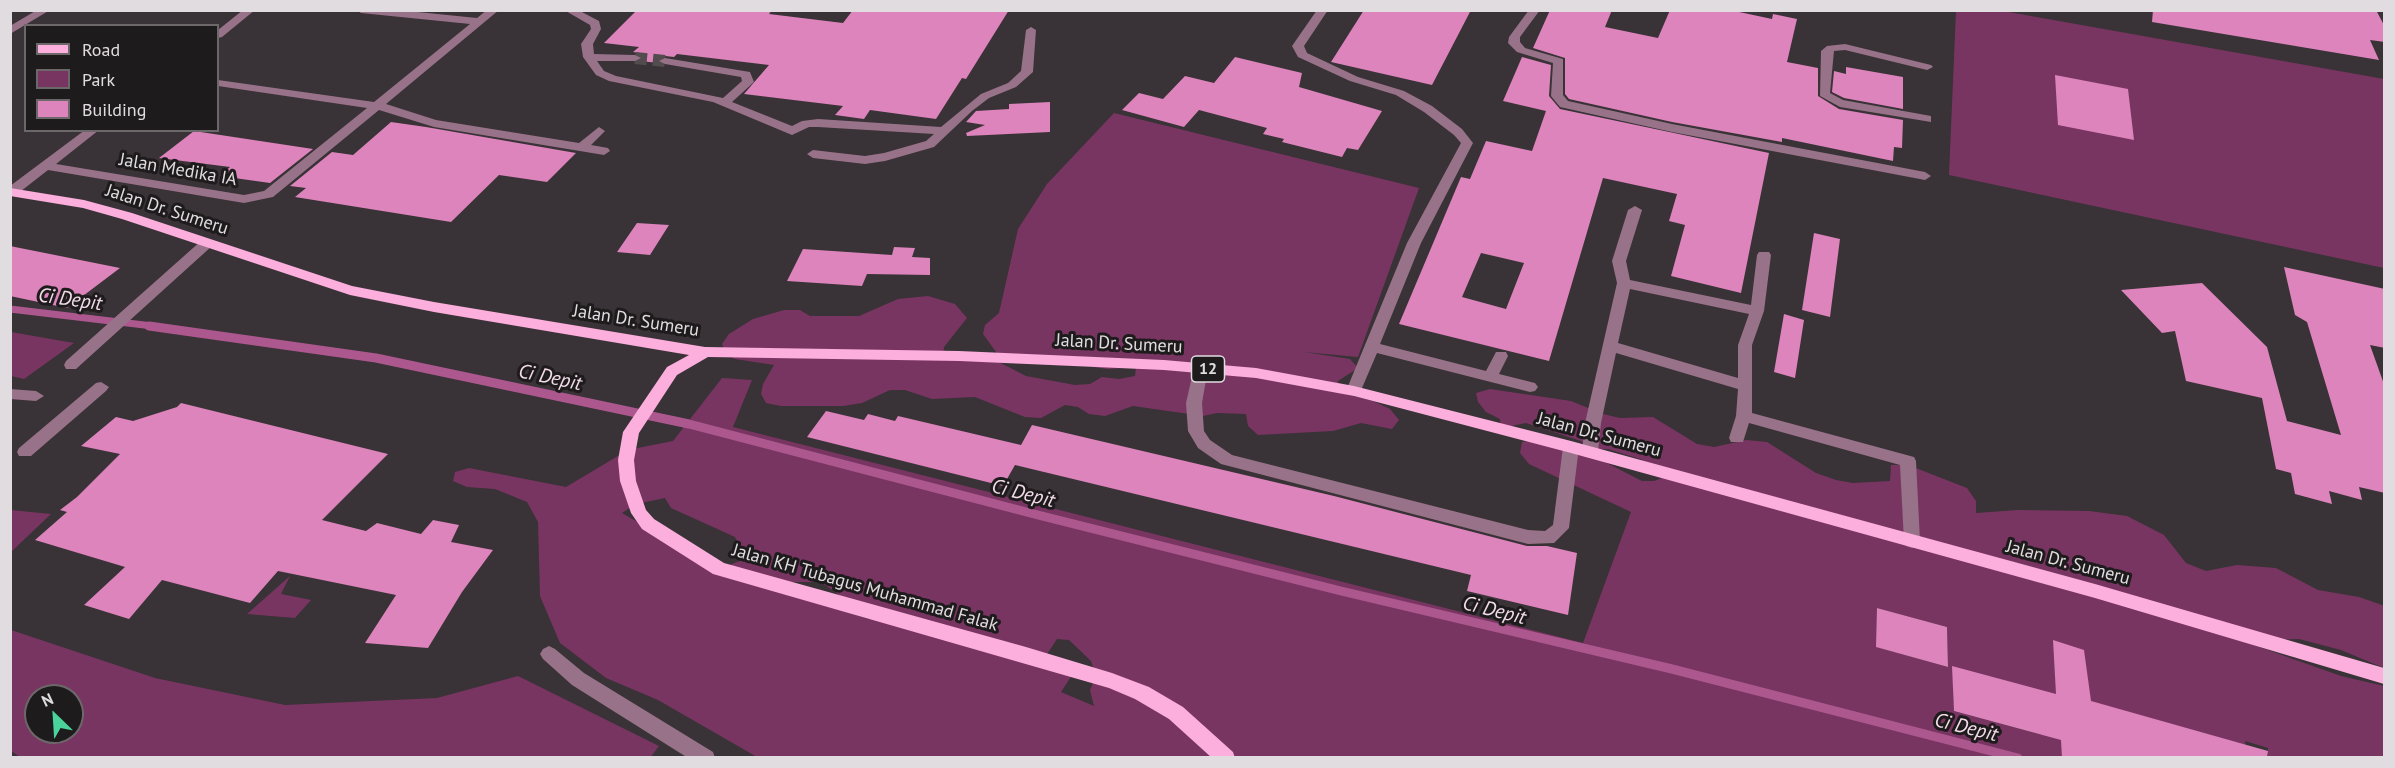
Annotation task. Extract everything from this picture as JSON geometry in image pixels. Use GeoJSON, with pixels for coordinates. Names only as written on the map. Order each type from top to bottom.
{"type":"FeatureCollection","features":[{"type":"Feature","properties":{"kind":"main road","name":"Jalan Dr. Sumeru"},"geometry":{"type":"LineString","coordinates":[[11,192],[84,204],[350,290],[672,348],[705,352],[969,356],[1201,368],[1264,374],[1354,391],[1571,447],[1912,541],[2237,631],[2385,676]]}},
{"type":"Feature","properties":{"kind":"main road"},"geometry":{"type":"LineString","coordinates":[[672,348],[672,371]]}},
{"type":"Feature","properties":{"kind":"main road","name":"Jalan KH Tubagus Muhammad Falak"},"geometry":{"type":"LineString","coordinates":[[705,352],[672,371],[631,432],[626,460],[628,481],[639,513],[648,524],[719,569],[1112,681],[1142,693],[1176,714],[1226,758]]}},
{"type":"Feature","properties":{"kind":"street"},"geometry":{"type":"LineString","coordinates":[[10,31],[45,10]]}},
{"type":"Feature","properties":{"kind":"street"},"geometry":{"type":"LineString","coordinates":[[219,34],[250,10]]}},
{"type":"Feature","properties":{"kind":"street"},"geometry":{"type":"LineString","coordinates":[[361,10],[482,22]]}},
{"type":"Feature","properties":{"kind":"street","name":"Jalan Medika IA"},"geometry":{"type":"LineString","coordinates":[[47,166],[250,199],[274,192],[494,10]]}},
{"type":"Feature","properties":{"kind":"street"},"geometry":{"type":"LineString","coordinates":[[569,10],[590,19],[597,27],[587,44],[590,57],[600,73],[613,79],[685,92],[724,102],[792,131],[806,124],[818,123],[944,131]]}},
{"type":"Feature","properties":{"kind":"street"},"geometry":{"type":"LineString","coordinates":[[1323,10],[1298,46],[1302,55],[1354,79],[1407,97],[1449,125],[1467,143],[1414,243],[1354,391]]}},
{"type":"Feature","properties":{"kind":"street"},"geometry":{"type":"LineString","coordinates":[[1535,10],[1515,37],[1514,43],[1521,50],[1559,61],[1557,96],[1564,104],[1672,128],[1925,176]]}},
{"type":"Feature","properties":{"kind":"street"},"geometry":{"type":"LineString","coordinates":[[813,154],[852,160],[885,157],[930,144],[968,108],[985,96],[1011,85],[1027,72],[1031,30]]}},
{"type":"Feature","properties":{"kind":"street"},"geometry":{"type":"LineString","coordinates":[[1927,68],[1845,47],[1831,48],[1827,51],[1824,94],[1840,103],[1927,119]]}},
{"type":"Feature","properties":{"kind":"street"},"geometry":{"type":"LineString","coordinates":[[590,57],[635,58]]}},
{"type":"Feature","properties":{"kind":"street"},"geometry":{"type":"LineString","coordinates":[[665,61],[746,74],[748,82],[724,102]]}},
{"type":"Feature","properties":{"kind":"street"},"geometry":{"type":"LineString","coordinates":[[219,84],[379,106],[452,126],[604,151]]}},
{"type":"Feature","properties":{"kind":"street"},"geometry":{"type":"LineString","coordinates":[[582,147],[599,131]]}},
{"type":"Feature","properties":{"kind":"street"},"geometry":{"type":"LineString","coordinates":[[11,192],[90,132]]}},
{"type":"Feature","properties":{"kind":"street"},"geometry":{"type":"LineString","coordinates":[[1590,453],[1593,423],[1624,283],[1619,261],[1635,210]]}},
{"type":"Feature","properties":{"kind":"street"},"geometry":{"type":"LineString","coordinates":[[71,364],[207,243]]}},
{"type":"Feature","properties":{"kind":"street"},"geometry":{"type":"LineString","coordinates":[[1737,438],[1744,416],[1745,345],[1757,311],[1764,255]]}},
{"type":"Feature","properties":{"kind":"street"},"geometry":{"type":"LineString","coordinates":[[1624,283],[1757,311]]}},
{"type":"Feature","properties":{"kind":"street"},"geometry":{"type":"LineString","coordinates":[[1611,346],[1746,386]]}},
{"type":"Feature","properties":{"kind":"street"},"geometry":{"type":"LineString","coordinates":[[1373,347],[1530,387]]}},
{"type":"Feature","properties":{"kind":"street"},"geometry":{"type":"LineString","coordinates":[[1490,377],[1501,356]]}},
{"type":"Feature","properties":{"kind":"street"},"geometry":{"type":"LineString","coordinates":[[1201,368],[1194,403],[1196,431],[1204,444],[1227,460],[1528,537],[1548,538],[1561,528],[1571,447]]}},
{"type":"Feature","properties":{"kind":"street"},"geometry":{"type":"LineString","coordinates":[[26,452],[101,387]]}},
{"type":"Feature","properties":{"kind":"street"},"geometry":{"type":"LineString","coordinates":[[10,394],[36,396]]}},
{"type":"Feature","properties":{"kind":"street"},"geometry":{"type":"LineString","coordinates":[[1744,416],[1908,461],[1912,541]]}},
{"type":"Feature","properties":{"kind":"street"},"geometry":{"type":"LineString","coordinates":[[549,654],[578,679],[706,758]]}},
{"type":"Feature","properties":{"kind":"green space"},"geometry":{"type":"Polygon","coordinates":[[[1956,11],[2003,11],[2384,79],[2384,268],[1949,175],[1956,11]]]}},
{"type":"Feature","properties":{"kind":"green space"},"geometry":{"type":"Polygon","coordinates":[[[1114,113],[1419,188],[1358,357],[1304,352],[1350,359],[1358,368],[1338,381],[1338,392],[1373,401],[1390,409],[1399,420],[1392,429],[1361,423],[1333,431],[1258,435],[1248,426],[1246,414],[1217,413],[1203,416],[1133,406],[1105,416],[1089,414],[1078,407],[1065,405],[1041,418],[1025,417],[975,397],[932,399],[905,390],[890,390],[862,403],[843,406],[781,406],[766,403],[761,394],[763,384],[774,365],[735,359],[725,353],[722,344],[729,334],[753,319],[784,310],[800,310],[810,316],[859,316],[898,299],[928,296],[955,304],[967,318],[944,347],[943,358],[958,361],[989,357],[1026,376],[1075,385],[1090,384],[1102,377],[1119,379],[1135,376],[1136,367],[1108,369],[1093,367],[1071,356],[1029,361],[999,356],[983,334],[985,325],[999,313],[1018,229],[1047,184],[1114,113]]]}},
{"type":"Feature","properties":{"kind":"green space"},"geometry":{"type":"Polygon","coordinates":[[[10,332],[74,343],[24,379],[11,376],[10,332]]]}},
{"type":"Feature","properties":{"kind":"green space"},"geometry":{"type":"Polygon","coordinates":[[[722,378],[752,380],[733,427],[1583,643],[1631,512],[1529,464],[1520,453],[1522,442],[1541,440],[1593,456],[1642,481],[1654,481],[1667,476],[1656,466],[1640,459],[1608,449],[1589,449],[1581,441],[1526,423],[1501,428],[1500,419],[1486,412],[1478,402],[1476,393],[1490,389],[1571,401],[1620,418],[1653,417],[1697,444],[1714,447],[1746,440],[1767,442],[1816,473],[1836,480],[1853,483],[1890,481],[1891,465],[1908,465],[1967,488],[1976,501],[1976,513],[2018,510],[2089,511],[2127,516],[2164,535],[2186,563],[2206,571],[2237,565],[2276,568],[2318,590],[2359,597],[2382,605],[2384,606],[2384,668],[2341,650],[2299,639],[2265,640],[2251,644],[2341,676],[2384,686],[2384,757],[2268,757],[2268,748],[2245,741],[2247,757],[757,757],[658,700],[606,678],[560,643],[540,596],[538,522],[527,502],[495,489],[467,487],[453,481],[455,472],[469,468],[566,487],[628,450],[673,441],[722,378]],[[665,498],[636,504],[622,513],[719,569],[745,559],[735,537],[671,508],[665,498]],[[756,582],[868,619],[882,611],[856,607],[821,582],[756,582]],[[1877,608],[1877,647],[1948,667],[1947,627],[1877,608]],[[1057,639],[1042,662],[1074,672],[1061,692],[1094,706],[1090,690],[1096,676],[1091,661],[1069,640],[1057,639]],[[1953,667],[1954,711],[2042,735],[1953,667]]]}},
{"type":"Feature","properties":{"kind":"green space"},"geometry":{"type":"Polygon","coordinates":[[[10,510],[51,514],[11,552],[10,510]]]}},
{"type":"Feature","properties":{"kind":"green space"},"geometry":{"type":"Polygon","coordinates":[[[290,576],[281,594],[311,600],[295,618],[247,614],[290,576]]]}},
{"type":"Feature","properties":{"kind":"green space"},"geometry":{"type":"Polygon","coordinates":[[[11,630],[155,678],[285,705],[437,698],[518,676],[659,746],[650,758],[20,757],[11,751],[11,630]]]}},
{"type":"Feature","properties":{"kind":"building"},"geometry":{"type":"Polygon","coordinates":[[[637,10],[772,10],[769,14],[843,23],[853,10],[1009,10],[966,79],[962,78],[936,119],[870,110],[864,119],[835,115],[843,106],[744,94],[769,65],[677,54],[674,57],[665,56],[658,59],[659,63],[640,61],[643,59],[640,53],[633,52],[639,47],[604,43],[637,10]]]}},
{"type":"Feature","properties":{"kind":"building"},"geometry":{"type":"Polygon","coordinates":[[[1364,10],[1471,10],[1432,85],[1331,62],[1364,10]]]}},
{"type":"Feature","properties":{"kind":"building"},"geometry":{"type":"Polygon","coordinates":[[[1550,10],[1612,10],[1605,27],[1658,38],[1670,10],[1730,10],[1772,19],[1773,14],[1797,19],[1787,62],[1818,68],[1818,96],[1839,109],[1903,120],[1902,148],[1894,147],[1893,161],[1782,138],[1782,142],[1672,122],[1569,99],[1565,94],[1565,58],[1533,48],[1550,10]]]}},
{"type":"Feature","properties":{"kind":"building"},"geometry":{"type":"Polygon","coordinates":[[[2153,10],[2376,10],[2385,27],[2385,42],[2370,40],[2379,60],[2152,22],[2153,10]]]}},
{"type":"Feature","properties":{"kind":"building"},"geometry":{"type":"Polygon","coordinates":[[[1235,57],[1302,73],[1299,87],[1382,111],[1358,150],[1347,148],[1342,157],[1282,142],[1284,139],[1263,134],[1267,128],[1199,110],[1184,127],[1122,110],[1139,93],[1163,99],[1185,76],[1214,83],[1235,57]]]}},
{"type":"Feature","properties":{"kind":"building"},"geometry":{"type":"Polygon","coordinates":[[[1522,57],[1551,65],[1549,96],[1560,109],[1769,153],[1741,293],[1671,276],[1685,225],[1669,221],[1677,194],[1603,178],[1549,361],[1399,324],[1461,177],[1470,179],[1486,141],[1532,151],[1546,111],[1503,101],[1522,57]],[[1481,253],[1462,297],[1506,309],[1524,263],[1481,253]]]}},
{"type":"Feature","properties":{"kind":"building"},"geometry":{"type":"Polygon","coordinates":[[[1846,67],[1903,77],[1903,109],[1844,98],[1832,92],[1834,71],[1846,74],[1846,67]]]}},
{"type":"Feature","properties":{"kind":"building"},"geometry":{"type":"Polygon","coordinates":[[[2055,75],[2128,89],[2134,140],[2058,125],[2055,75]]]}},
{"type":"Feature","properties":{"kind":"building"},"geometry":{"type":"Polygon","coordinates":[[[1050,102],[1050,132],[967,136],[966,133],[985,125],[966,122],[976,111],[1009,109],[1009,104],[1050,102]]]}},
{"type":"Feature","properties":{"kind":"building"},"geometry":{"type":"Polygon","coordinates":[[[391,122],[576,153],[547,182],[499,175],[451,222],[295,197],[306,188],[290,186],[332,152],[353,155],[391,122]]]}},
{"type":"Feature","properties":{"kind":"building"},"geometry":{"type":"Polygon","coordinates":[[[193,132],[313,149],[270,183],[220,176],[230,167],[159,158],[193,132]]]}},
{"type":"Feature","properties":{"kind":"building"},"geometry":{"type":"Polygon","coordinates":[[[637,223],[669,225],[650,255],[617,252],[637,223]]]}},
{"type":"Feature","properties":{"kind":"building"},"geometry":{"type":"Polygon","coordinates":[[[1814,233],[1840,239],[1830,317],[1802,310],[1814,233]]]}},
{"type":"Feature","properties":{"kind":"building"},"geometry":{"type":"Polygon","coordinates":[[[10,246],[120,268],[67,308],[10,296],[10,246]]]}},
{"type":"Feature","properties":{"kind":"building"},"geometry":{"type":"Polygon","coordinates":[[[894,247],[915,248],[912,257],[930,258],[930,275],[867,274],[862,286],[787,281],[803,249],[892,255],[894,247]]]}},
{"type":"Feature","properties":{"kind":"building"},"geometry":{"type":"Polygon","coordinates":[[[2284,267],[2385,289],[2385,348],[2370,345],[2385,387],[2385,493],[2359,487],[2362,500],[2329,491],[2332,504],[2295,494],[2291,473],[2276,469],[2262,398],[2186,381],[2175,331],[2162,333],[2121,290],[2202,283],[2267,347],[2287,421],[2341,435],[2307,322],[2295,315],[2284,267]]]}},
{"type":"Feature","properties":{"kind":"building"},"geometry":{"type":"Polygon","coordinates":[[[1784,314],[1804,320],[1795,378],[1774,372],[1784,314]]]}},
{"type":"Feature","properties":{"kind":"building"},"geometry":{"type":"Polygon","coordinates":[[[181,403],[388,454],[322,520],[366,531],[377,523],[421,534],[433,520],[459,525],[451,542],[493,550],[462,592],[428,648],[365,643],[396,595],[278,571],[250,603],[162,580],[129,619],[84,605],[125,567],[35,540],[67,512],[60,510],[77,497],[120,454],[81,446],[116,417],[133,421],[177,407],[181,403]]]}},
{"type":"Feature","properties":{"kind":"building"},"geometry":{"type":"Polygon","coordinates":[[[826,411],[864,420],[868,414],[895,421],[898,416],[1021,445],[1032,425],[1334,496],[1527,546],[1547,546],[1577,553],[1568,615],[1467,591],[1471,575],[1015,465],[1003,486],[807,437],[826,411]]]}},
{"type":"Feature","properties":{"kind":"building"},"geometry":{"type":"Polygon","coordinates":[[[1877,608],[1947,627],[1948,667],[1876,647],[1877,608]]]}},
{"type":"Feature","properties":{"kind":"building"},"geometry":{"type":"Polygon","coordinates":[[[2053,640],[2084,650],[2091,701],[2268,751],[2267,758],[2062,758],[2061,740],[1954,711],[1952,666],[2056,694],[2053,640]]]}},
{"type":"Feature","properties":{"kind":"waterway","name":"Ci Depit"},"geometry":{"type":"LineString","coordinates":[[10,309],[161,327]]}},
{"type":"Feature","properties":{"kind":"waterway","name":"Ci Depit"},"geometry":{"type":"LineString","coordinates":[[149,326],[376,358],[689,424],[1038,515],[1341,591],[1672,669],[2018,758]]}},
{"type":"Feature","properties":{"kind":"tunnel"},"geometry":{"type":"LineString","coordinates":[[635,58],[665,61]]}}]}
